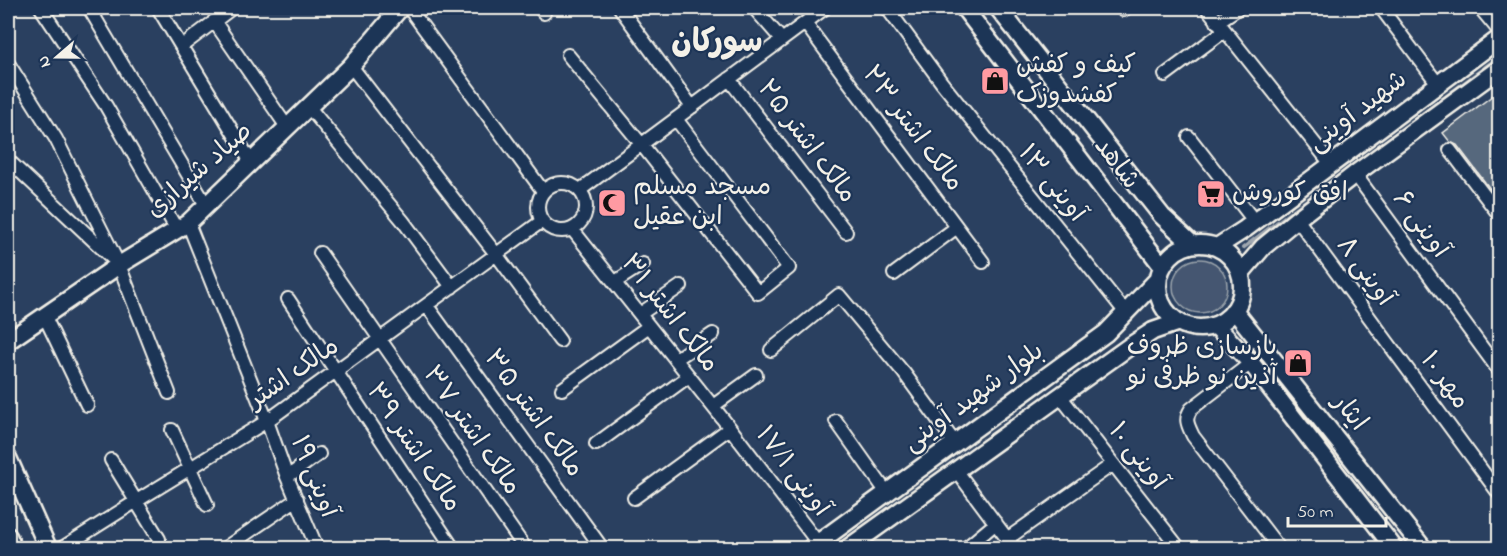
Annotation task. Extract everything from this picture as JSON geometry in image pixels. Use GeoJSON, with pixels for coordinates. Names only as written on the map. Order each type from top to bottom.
{"type":"FeatureCollection","features":[{"type":"Feature","properties":{"kind":"main road","name":"صیاد شیرازی"},"geometry":{"type":"LineString","coordinates":[[8,341],[119,265],[182,226],[351,66],[400,8]]}},
{"type":"Feature","properties":{"kind":"main road","name":"شاهد"},"geometry":{"type":"LineString","coordinates":[[964,8],[1160,272]]}},
{"type":"Feature","properties":{"kind":"main road","name":"شاهد"},"geometry":{"type":"LineString","coordinates":[[998,8],[1162,216],[1192,244]]}},
{"type":"Feature","properties":{"kind":"main road","name":"شهید آوینی"},"geometry":{"type":"LineString","coordinates":[[1216,247],[1255,222],[1500,38]]}},
{"type":"Feature","properties":{"kind":"main road","name":"شهید آوینی"},"geometry":{"type":"LineString","coordinates":[[1240,274],[1263,247],[1297,219],[1500,68]]}},
{"type":"Feature","properties":{"kind":"main road"},"geometry":{"type":"LineString","coordinates":[[1205,243],[1227,254],[1235,263],[1240,274],[1242,287],[1239,299],[1229,316],[1215,325],[1203,328],[1191,327],[1179,322],[1169,314],[1161,304],[1158,292],[1160,272],[1174,251],[1192,244],[1205,243]]}},
{"type":"Feature","properties":{"kind":"main road","name":"بلوار شهید آوینی"},"geometry":{"type":"LineString","coordinates":[[814,546],[1106,333],[1160,272]]}},
{"type":"Feature","properties":{"kind":"main road","name":"ایثار"},"geometry":{"type":"LineString","coordinates":[[1234,310],[1424,549]]}},
{"type":"Feature","properties":{"kind":"main road"},"geometry":{"type":"LineString","coordinates":[[848,549],[1153,331],[1179,322]]}},
{"type":"Feature","properties":{"kind":"main road","name":"ایثار"},"geometry":{"type":"LineString","coordinates":[[1215,325],[1251,363],[1394,549]]}},
{"type":"Feature","properties":{"kind":"main road"},"geometry":{"type":"LineString","coordinates":[[8,458],[48,549]]}},
{"type":"Feature","properties":{"kind":"main road"},"geometry":{"type":"LineString","coordinates":[[8,536],[13,549]]}},
{"type":"Feature","properties":{"kind":"street","name":"آوینی ۱۹"},"geometry":{"type":"LineString","coordinates":[[41,8],[182,226],[267,421],[317,549]]}},
{"type":"Feature","properties":{"kind":"street"},"geometry":{"type":"LineString","coordinates":[[89,8],[206,205]]}},
{"type":"Feature","properties":{"kind":"street"},"geometry":{"type":"LineString","coordinates":[[158,8],[251,162]]}},
{"type":"Feature","properties":{"kind":"street"},"geometry":{"type":"LineString","coordinates":[[182,46],[232,8]]}},
{"type":"Feature","properties":{"kind":"street"},"geometry":{"type":"LineString","coordinates":[[409,8],[543,190]]}},
{"type":"Feature","properties":{"kind":"street"},"geometry":{"type":"LineString","coordinates":[[620,8],[692,107]]}},
{"type":"Feature","properties":{"kind":"street"},"geometry":{"type":"LineString","coordinates":[[754,8],[782,40]]}},
{"type":"Feature","properties":{"kind":"street"},"geometry":{"type":"LineString","coordinates":[[580,190],[825,8]]}},
{"type":"Feature","properties":{"kind":"street","name":"آوینی ۱۳"},"geometry":{"type":"LineString","coordinates":[[887,8],[942,83],[1126,313]]}},
{"type":"Feature","properties":{"kind":"street"},"geometry":{"type":"LineString","coordinates":[[1207,8],[1331,164]]}},
{"type":"Feature","properties":{"kind":"street"},"geometry":{"type":"LineString","coordinates":[[1165,75],[1221,27],[1238,8]]}},
{"type":"Feature","properties":{"kind":"street"},"geometry":{"type":"LineString","coordinates":[[1381,8],[1438,84]]}},
{"type":"Feature","properties":{"kind":"street"},"geometry":{"type":"LineString","coordinates":[[1480,8],[1500,32]]}},
{"type":"Feature","properties":{"kind":"street"},"geometry":{"type":"LineString","coordinates":[[214,21],[287,127]]}},
{"type":"Feature","properties":{"kind":"street","name":"مالک اشتر ۲۳"},"geometry":{"type":"LineString","coordinates":[[805,23],[983,262]]}},
{"type":"Feature","properties":{"kind":"street"},"geometry":{"type":"LineString","coordinates":[[568,55],[758,293],[789,268],[676,119]]}},
{"type":"Feature","properties":{"kind":"street"},"geometry":{"type":"LineString","coordinates":[[8,63],[56,139],[119,265],[169,393]]}},
{"type":"Feature","properties":{"kind":"street"},"geometry":{"type":"LineString","coordinates":[[351,66],[560,341]]}},
{"type":"Feature","properties":{"kind":"street","name":"مالک اشتر ۲۵"},"geometry":{"type":"LineString","coordinates":[[729,79],[846,232]]}},
{"type":"Feature","properties":{"kind":"street"},"geometry":{"type":"LineString","coordinates":[[308,106],[403,221],[452,287]]}},
{"type":"Feature","properties":{"kind":"street"},"geometry":{"type":"LineString","coordinates":[[1189,137],[1255,222]]}},
{"type":"Feature","properties":{"kind":"street"},"geometry":{"type":"LineString","coordinates":[[1450,150],[1500,216]]}},
{"type":"Feature","properties":{"kind":"street"},"geometry":{"type":"LineString","coordinates":[[10,163],[119,265]]}},
{"type":"Feature","properties":{"kind":"street","name":"۶ آوینی"},"geometry":{"type":"LineString","coordinates":[[1355,174],[1500,372]]}},
{"type":"Feature","properties":{"kind":"street"},"geometry":{"type":"LineString","coordinates":[[557,183],[566,183],[580,190],[586,204],[586,211],[579,224],[572,229],[559,231],[542,221],[537,206],[543,190],[557,183]]}},
{"type":"Feature","properties":{"kind":"street","name":"۸ آوینی"},"geometry":{"type":"LineString","coordinates":[[1297,219],[1394,352]]}},
{"type":"Feature","properties":{"kind":"street","name":"مالک اشتر"},"geometry":{"type":"LineString","coordinates":[[62,549],[267,421],[542,221]]}},
{"type":"Feature","properties":{"kind":"street"},"geometry":{"type":"LineString","coordinates":[[894,274],[957,227]]}},
{"type":"Feature","properties":{"kind":"street","name":"مالک اشتر ۳۱"},"geometry":{"type":"LineString","coordinates":[[572,229],[730,428]]}},
{"type":"Feature","properties":{"kind":"street","name":"مالک اشتر ۳۷"},"geometry":{"type":"LineString","coordinates":[[320,253],[525,549]]}},
{"type":"Feature","properties":{"kind":"street"},"geometry":{"type":"LineString","coordinates":[[615,282],[643,264]]}},
{"type":"Feature","properties":{"kind":"street"},"geometry":{"type":"LineString","coordinates":[[640,314],[681,286]]}},
{"type":"Feature","properties":{"kind":"street"},"geometry":{"type":"LineString","coordinates":[[771,350],[839,295],[904,373],[955,443]]}},
{"type":"Feature","properties":{"kind":"street","name":"مالک اشتر ۳۹"},"geometry":{"type":"LineString","coordinates":[[288,299],[453,549]]}},
{"type":"Feature","properties":{"kind":"street","name":"مالک اشتر ۳۵"},"geometry":{"type":"LineString","coordinates":[[427,306],[602,549]]}},
{"type":"Feature","properties":{"kind":"street"},"geometry":{"type":"LineString","coordinates":[[45,316],[87,405]]}},
{"type":"Feature","properties":{"kind":"street"},"geometry":{"type":"LineString","coordinates":[[562,389],[649,326]]}},
{"type":"Feature","properties":{"kind":"street"},"geometry":{"type":"LineString","coordinates":[[676,358],[713,334]]}},
{"type":"Feature","properties":{"kind":"street","name":"مهر ۱۰"},"geometry":{"type":"LineString","coordinates":[[1394,352],[1500,495]]}},
{"type":"Feature","properties":{"kind":"street"},"geometry":{"type":"LineString","coordinates":[[1251,363],[1191,409],[1186,416],[1187,424],[1193,436],[1279,549]]}},
{"type":"Feature","properties":{"kind":"street"},"geometry":{"type":"LineString","coordinates":[[713,406],[756,375]]}},
{"type":"Feature","properties":{"kind":"street"},"geometry":{"type":"LineString","coordinates":[[596,444],[689,376]]}},
{"type":"Feature","properties":{"kind":"street","name":"۱۰ آوینی"},"geometry":{"type":"LineString","coordinates":[[1060,396],[1178,547]]}},
{"type":"Feature","properties":{"kind":"street"},"geometry":{"type":"LineString","coordinates":[[836,421],[887,493]]}},
{"type":"Feature","properties":{"kind":"street"},"geometry":{"type":"LineString","coordinates":[[634,498],[730,428]]}},
{"type":"Feature","properties":{"kind":"street","name":"آوینی ۱۷/۱"},"geometry":{"type":"LineString","coordinates":[[730,428],[814,546]]}},
{"type":"Feature","properties":{"kind":"street"},"geometry":{"type":"LineString","coordinates":[[172,430],[207,505]]}},
{"type":"Feature","properties":{"kind":"street"},"geometry":{"type":"LineString","coordinates":[[287,477],[319,454]]}},
{"type":"Feature","properties":{"kind":"street"},"geometry":{"type":"LineString","coordinates":[[111,460],[159,539]]}},
{"type":"Feature","properties":{"kind":"street"},"geometry":{"type":"LineString","coordinates":[[956,470],[1011,544],[1113,464]]}},
{"type":"Feature","properties":{"kind":"street"},"geometry":{"type":"LineString","coordinates":[[225,549],[297,499]]}},
{"type":"Feature","properties":{"kind":"street"},"geometry":{"type":"LineString","coordinates":[[966,549],[996,523]]}},
{"type":"Feature","properties":{"kind":"shaded area"},"geometry":{"type":"Polygon","coordinates":[[[1200,259],[1210,261],[1219,267],[1225,276],[1227,286],[1225,296],[1219,305],[1210,311],[1200,313],[1190,311],[1181,305],[1175,296],[1173,286],[1175,276],[1181,267],[1190,261],[1200,259]]]}},
{"type":"Feature","properties":{"kind":"building"},"geometry":{"type":"Polygon","coordinates":[[[1500,90],[1500,202],[1457,145],[1450,142],[1443,133],[1500,90]]]}},
{"type":"Feature","properties":{"kind":"waterway"},"geometry":{"type":"LineString","coordinates":[[1243,248],[1500,56]]}},
{"type":"Feature","properties":{"kind":"place","name":"کیف و کفش کفشدوزک"},"geometry":{"type":"Point","coordinates":[995,81]}},
{"type":"Feature","properties":{"kind":"place","name":"افق کوروش"},"geometry":{"type":"Point","coordinates":[1211,194]}},
{"type":"Feature","properties":{"kind":"place","name":"مسجد مسلم ابن عقیل"},"geometry":{"type":"Point","coordinates":[612,203]}},
{"type":"Feature","properties":{"kind":"place","name":"بازسازی ظروف آذین نو ظرفی نو"},"geometry":{"type":"Point","coordinates":[1298,363]}},
{"type":"Feature","properties":{"kind":"district","name":"سورکان"},"geometry":{"type":"Point","coordinates":[717,43]}}]}
